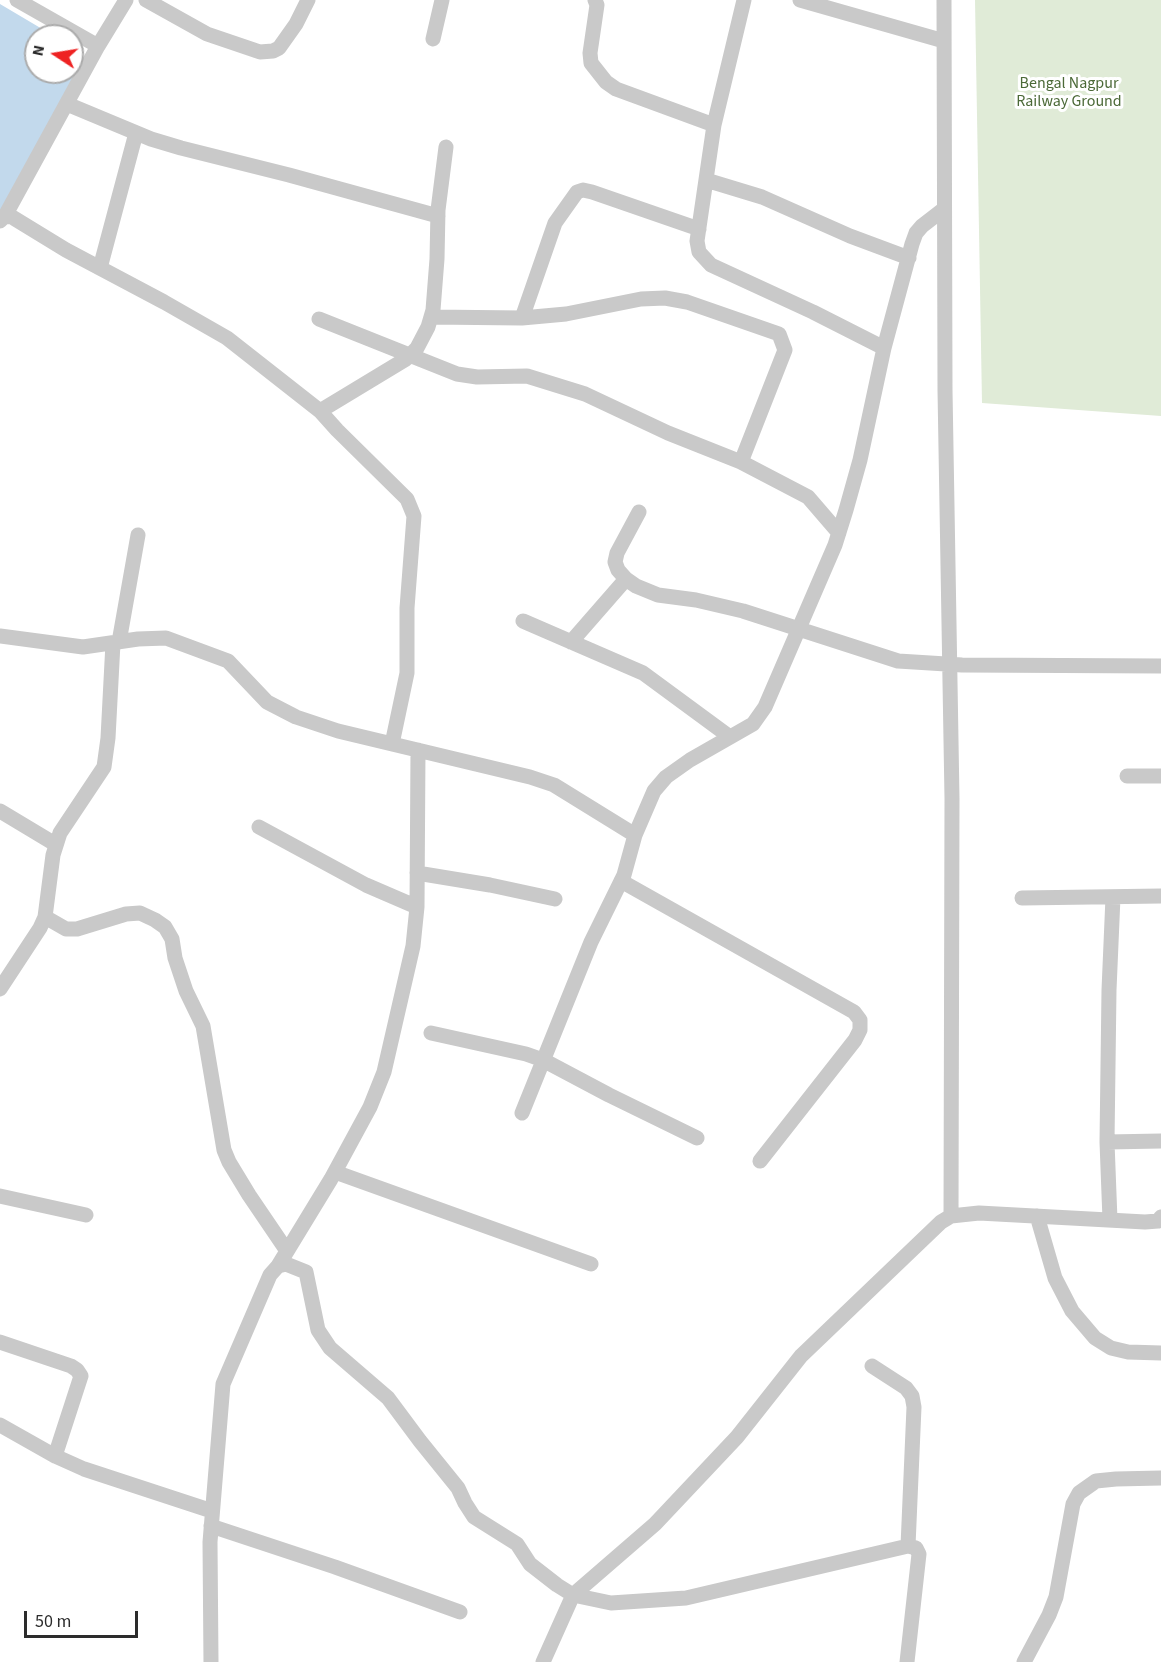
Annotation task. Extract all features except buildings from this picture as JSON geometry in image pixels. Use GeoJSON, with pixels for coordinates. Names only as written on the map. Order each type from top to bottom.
{"type":"FeatureCollection","features":[{"type":"Feature","properties":{"kind":"street"},"geometry":{"type":"LineString","coordinates":[[17,0],[98,46]]}},
{"type":"Feature","properties":{"kind":"street"},"geometry":{"type":"LineString","coordinates":[[2,219],[126,0]]}},
{"type":"Feature","properties":{"kind":"street"},"geometry":{"type":"LineString","coordinates":[[146,0],[207,33],[260,52],[279,48],[296,24],[308,0]]}},
{"type":"Feature","properties":{"kind":"street"},"geometry":{"type":"LineString","coordinates":[[433,39],[442,0]]}},
{"type":"Feature","properties":{"kind":"street"},"geometry":{"type":"LineString","coordinates":[[595,0],[597,5],[590,53],[591,63],[606,82],[616,89],[714,125]]}},
{"type":"Feature","properties":{"kind":"street"},"geometry":{"type":"LineString","coordinates":[[744,0],[714,125],[697,241],[699,252],[711,265],[884,348]]}},
{"type":"Feature","properties":{"kind":"street"},"geometry":{"type":"LineString","coordinates":[[800,0],[944,41]]}},
{"type":"Feature","properties":{"kind":"street"},"geometry":{"type":"LineString","coordinates":[[944,0],[944,209],[951,665],[951,1216]]}},
{"type":"Feature","properties":{"kind":"street"},"geometry":{"type":"LineString","coordinates":[[67,104],[136,133],[181,148],[438,216]]}},
{"type":"Feature","properties":{"kind":"street"},"geometry":{"type":"LineString","coordinates":[[100,268],[136,133]]}},
{"type":"Feature","properties":{"kind":"street"},"geometry":{"type":"LineString","coordinates":[[320,411],[382,375],[410,355],[422,338],[431,317],[437,259],[438,216],[446,147]]}},
{"type":"Feature","properties":{"kind":"street"},"geometry":{"type":"LineString","coordinates":[[706,180],[762,197],[850,236],[909,258]]}},
{"type":"Feature","properties":{"kind":"street"},"geometry":{"type":"LineString","coordinates":[[522,318],[555,223],[577,192],[583,190],[592,192],[699,229]]}},
{"type":"Feature","properties":{"kind":"street"},"geometry":{"type":"LineString","coordinates":[[522,1113],[591,942],[621,881],[635,835],[654,791],[666,777],[690,760],[758,719],[799,630],[839,533],[860,460],[884,348],[916,233],[944,209]]}},
{"type":"Feature","properties":{"kind":"street"},"geometry":{"type":"LineString","coordinates":[[2,219],[12,217],[66,250],[227,338],[320,411],[402,492],[411,505],[414,516],[406,608],[407,673],[392,744]]}},
{"type":"Feature","properties":{"kind":"street"},"geometry":{"type":"LineString","coordinates":[[431,317],[522,318],[566,314],[641,298],[664,298],[687,302],[779,334],[785,350],[741,462]]}},
{"type":"Feature","properties":{"kind":"street"},"geometry":{"type":"LineString","coordinates":[[319,319],[457,374],[477,377],[526,376],[585,394],[668,433],[741,462],[808,497],[839,533]]}},
{"type":"Feature","properties":{"kind":"street"},"geometry":{"type":"LineString","coordinates":[[639,512],[617,553],[615,562],[618,570],[626,579],[658,595],[696,600],[743,611],[898,661],[951,665],[1161,666]]}},
{"type":"Feature","properties":{"kind":"street"},"geometry":{"type":"LineString","coordinates":[[0,989],[35,936],[45,916],[55,844],[60,833],[104,767],[116,642],[138,535]]}},
{"type":"Feature","properties":{"kind":"street"},"geometry":{"type":"LineString","coordinates":[[571,642],[626,579]]}},
{"type":"Feature","properties":{"kind":"street"},"geometry":{"type":"LineString","coordinates":[[523,621],[643,673],[730,737]]}},
{"type":"Feature","properties":{"kind":"street"},"geometry":{"type":"LineString","coordinates":[[0,636],[83,647],[155,637],[166,638],[211,653],[235,667],[267,702],[284,712],[338,731],[530,777],[554,785],[635,835]]}},
{"type":"Feature","properties":{"kind":"street"},"geometry":{"type":"LineString","coordinates":[[211,1662],[212,1518],[222,1384],[270,1275],[278,1266],[335,1172],[370,1107],[384,1072],[414,946],[417,907],[418,750]]}},
{"type":"Feature","properties":{"kind":"street"},"geometry":{"type":"LineString","coordinates":[[1127,776],[1161,776]]}},
{"type":"Feature","properties":{"kind":"street"},"geometry":{"type":"LineString","coordinates":[[0,811],[55,844]]}},
{"type":"Feature","properties":{"kind":"street"},"geometry":{"type":"LineString","coordinates":[[259,827],[366,885],[417,907]]}},
{"type":"Feature","properties":{"kind":"street"},"geometry":{"type":"LineString","coordinates":[[417,873],[555,899]]}},
{"type":"Feature","properties":{"kind":"street"},"geometry":{"type":"LineString","coordinates":[[621,881],[854,1012],[860,1020],[860,1030],[855,1040],[760,1161]]}},
{"type":"Feature","properties":{"kind":"street"},"geometry":{"type":"LineString","coordinates":[[1022,898],[1161,896]]}},
{"type":"Feature","properties":{"kind":"street"},"geometry":{"type":"LineString","coordinates":[[1110,1220],[1107,1142],[1113,897]]}},
{"type":"Feature","properties":{"kind":"street"},"geometry":{"type":"LineString","coordinates":[[45,916],[66,928],[77,929],[126,914],[140,913],[165,927],[172,939],[175,958],[186,991],[203,1026],[224,1150],[249,1195],[287,1251]]}},
{"type":"Feature","properties":{"kind":"street"},"geometry":{"type":"LineString","coordinates":[[431,1033],[526,1054],[543,1060],[697,1138]]}},
{"type":"Feature","properties":{"kind":"street"},"geometry":{"type":"LineString","coordinates":[[1107,1142],[1161,1141]]}},
{"type":"Feature","properties":{"kind":"street"},"geometry":{"type":"LineString","coordinates":[[335,1172],[591,1264]]}},
{"type":"Feature","properties":{"kind":"street"},"geometry":{"type":"LineString","coordinates":[[0,1196],[86,1215]]}},
{"type":"Feature","properties":{"kind":"street"},"geometry":{"type":"LineString","coordinates":[[543,1662],[573,1595],[655,1524],[737,1437],[801,1356],[941,1222],[951,1216],[979,1214],[1145,1222],[1158,1221],[1161,1217]]}},
{"type":"Feature","properties":{"kind":"street"},"geometry":{"type":"LineString","coordinates":[[1037,1216],[1055,1278],[1072,1311],[1095,1338],[1111,1348],[1128,1352],[1161,1353]]}},
{"type":"Feature","properties":{"kind":"street"},"geometry":{"type":"LineString","coordinates":[[278,1266],[286,1264],[306,1272],[318,1330],[330,1348],[388,1398],[458,1488],[474,1517],[517,1544],[530,1564],[573,1595],[611,1603],[686,1598],[908,1546],[916,1548],[919,1554],[907,1662]]}},
{"type":"Feature","properties":{"kind":"street"},"geometry":{"type":"LineString","coordinates":[[0,1342],[71,1366],[81,1376],[55,1456]]}},
{"type":"Feature","properties":{"kind":"street"},"geometry":{"type":"LineString","coordinates":[[872,1366],[906,1388],[912,1396],[914,1407],[908,1546]]}},
{"type":"Feature","properties":{"kind":"street"},"geometry":{"type":"LineString","coordinates":[[0,1425],[55,1456],[84,1469],[335,1567],[460,1612]]}},
{"type":"Feature","properties":{"kind":"street"},"geometry":{"type":"LineString","coordinates":[[1024,1662],[1056,1598],[1074,1504],[1079,1493],[1096,1482],[1161,1478]]}},
{"type":"Feature","properties":{"kind":"green space","name":"Bengal Nagpur Railway Ground"},"geometry":{"type":"Polygon","coordinates":[[[975,0],[1161,0],[1161,416],[982,403],[975,0]]]}},
{"type":"Feature","properties":{"kind":"water"},"geometry":{"type":"Polygon","coordinates":[[[0,4],[34,24],[24,24],[24,84],[76,84],[0,213],[0,4]]]}}]}
